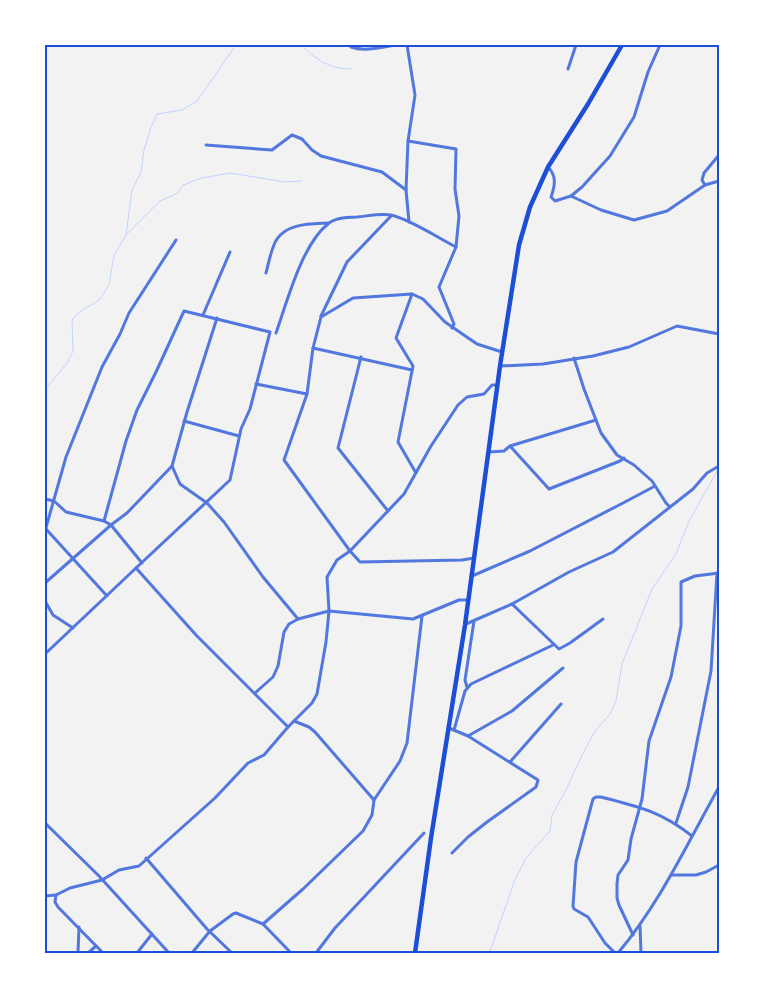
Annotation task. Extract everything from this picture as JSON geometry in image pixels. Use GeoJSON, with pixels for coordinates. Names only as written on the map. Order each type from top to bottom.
{"type":"FeatureCollection","features":[{"type":"Feature","properties":{"kind":"main road"},"geometry":{"type":"LineString","coordinates":[[415,953],[431,838],[451,729],[500,366],[519,245],[530,207],[548,167],[588,104],[622,45]]}},
{"type":"Feature","properties":{"kind":"street"},"geometry":{"type":"LineString","coordinates":[[351,47],[357,49],[396,45]]}},
{"type":"Feature","properties":{"kind":"street"},"geometry":{"type":"LineString","coordinates":[[407,45],[415,95],[408,141],[406,190],[409,222]]}},
{"type":"Feature","properties":{"kind":"street"},"geometry":{"type":"LineString","coordinates":[[568,69],[576,45]]}},
{"type":"Feature","properties":{"kind":"street"},"geometry":{"type":"LineString","coordinates":[[548,167],[555,179],[551,197],[555,201],[571,196],[582,187],[610,156],[634,117],[648,72],[660,45]]}},
{"type":"Feature","properties":{"kind":"street"},"geometry":{"type":"LineString","coordinates":[[206,145],[272,150],[292,135],[302,139],[312,150],[321,156],[382,172],[406,190]]}},
{"type":"Feature","properties":{"kind":"street"},"geometry":{"type":"LineString","coordinates":[[408,141],[456,149],[454,189],[459,216],[456,247],[439,286],[454,324],[452,328]]}},
{"type":"Feature","properties":{"kind":"street"},"geometry":{"type":"LineString","coordinates":[[705,185],[702,180],[704,173],[719,155]]}},
{"type":"Feature","properties":{"kind":"street"},"geometry":{"type":"LineString","coordinates":[[571,196],[607,212],[634,220],[667,211],[705,185],[719,181]]}},
{"type":"Feature","properties":{"kind":"street"},"geometry":{"type":"LineString","coordinates":[[266,273],[277,239],[286,231],[301,224],[329,222],[349,217],[391,215],[412,222],[456,247]]}},
{"type":"Feature","properties":{"kind":"street"},"geometry":{"type":"LineString","coordinates":[[391,215],[347,262],[321,317],[313,348],[307,394],[284,460],[350,552],[360,562],[462,560],[474,558]]}},
{"type":"Feature","properties":{"kind":"street"},"geometry":{"type":"LineString","coordinates":[[276,333],[306,252],[329,222]]}},
{"type":"Feature","properties":{"kind":"street"},"geometry":{"type":"LineString","coordinates":[[107,596],[45,530],[66,457],[102,367],[129,313],[176,240]]}},
{"type":"Feature","properties":{"kind":"street"},"geometry":{"type":"LineString","coordinates":[[203,315],[230,252]]}},
{"type":"Feature","properties":{"kind":"street"},"geometry":{"type":"LineString","coordinates":[[321,317],[353,298],[412,294],[423,299],[452,328],[476,344],[502,352]]}},
{"type":"Feature","properties":{"kind":"street"},"geometry":{"type":"LineString","coordinates":[[412,294],[396,338],[413,366],[398,442],[416,474]]}},
{"type":"Feature","properties":{"kind":"street"},"geometry":{"type":"LineString","coordinates":[[45,654],[230,480],[239,436],[250,409],[270,332],[184,311],[137,410],[126,441],[104,521]]}},
{"type":"Feature","properties":{"kind":"street"},"geometry":{"type":"LineString","coordinates":[[45,583],[111,525],[128,513],[172,466],[184,421],[217,318]]}},
{"type":"Feature","properties":{"kind":"street"},"geometry":{"type":"LineString","coordinates":[[500,366],[543,364],[594,356],[629,347],[677,326],[719,334]]}},
{"type":"Feature","properties":{"kind":"street"},"geometry":{"type":"LineString","coordinates":[[313,348],[361,357],[412,370]]}},
{"type":"Feature","properties":{"kind":"street"},"geometry":{"type":"LineString","coordinates":[[361,357],[338,448],[388,511]]}},
{"type":"Feature","properties":{"kind":"street"},"geometry":{"type":"LineString","coordinates":[[574,358],[601,434],[617,455],[646,474],[670,507]]}},
{"type":"Feature","properties":{"kind":"street"},"geometry":{"type":"LineString","coordinates":[[256,384],[307,394]]}},
{"type":"Feature","properties":{"kind":"street"},"geometry":{"type":"LineString","coordinates":[[45,896],[56,895],[70,888],[102,880],[119,870],[139,866],[215,798],[248,763],[264,755],[315,699],[322,670],[329,611],[327,577],[337,560],[350,552],[404,494],[431,446],[458,406],[467,397],[484,394],[492,385],[498,385]]}},
{"type":"Feature","properties":{"kind":"street"},"geometry":{"type":"LineString","coordinates":[[489,452],[504,451],[510,446],[596,420]]}},
{"type":"Feature","properties":{"kind":"street"},"geometry":{"type":"LineString","coordinates":[[184,421],[239,436]]}},
{"type":"Feature","properties":{"kind":"street"},"geometry":{"type":"LineString","coordinates":[[510,446],[550,489],[624,458]]}},
{"type":"Feature","properties":{"kind":"street"},"geometry":{"type":"LineString","coordinates":[[172,466],[180,484],[207,503],[224,522],[264,577],[298,618]]}},
{"type":"Feature","properties":{"kind":"street"},"geometry":{"type":"LineString","coordinates":[[465,625],[512,604],[569,572],[613,552],[693,489],[707,473],[719,466]]}},
{"type":"Feature","properties":{"kind":"street"},"geometry":{"type":"LineString","coordinates":[[472,576],[530,551],[655,486]]}},
{"type":"Feature","properties":{"kind":"street"},"geometry":{"type":"LineString","coordinates":[[45,499],[54,501],[66,512],[104,521],[111,525],[142,563]]}},
{"type":"Feature","properties":{"kind":"street"},"geometry":{"type":"LineString","coordinates":[[136,568],[196,635],[288,727]]}},
{"type":"Feature","properties":{"kind":"street"},"geometry":{"type":"LineString","coordinates":[[633,935],[619,905],[616,884],[618,875],[628,860],[631,839],[640,808],[649,741],[670,684],[682,614],[681,582],[695,576],[718,573],[711,671],[690,778],[676,823]]}},
{"type":"Feature","properties":{"kind":"street"},"geometry":{"type":"LineString","coordinates":[[255,693],[273,677],[278,666],[284,632],[289,624],[298,618],[329,611],[407,620],[422,616],[459,600],[468,600]]}},
{"type":"Feature","properties":{"kind":"street"},"geometry":{"type":"LineString","coordinates":[[45,601],[53,615],[73,628]]}},
{"type":"Feature","properties":{"kind":"street"},"geometry":{"type":"LineString","coordinates":[[512,604],[558,649],[570,643],[602,619]]}},
{"type":"Feature","properties":{"kind":"street"},"geometry":{"type":"LineString","coordinates":[[263,924],[363,832],[372,815],[374,800],[400,762],[406,744],[422,616]]}},
{"type":"Feature","properties":{"kind":"street"},"geometry":{"type":"LineString","coordinates":[[467,686],[466,680],[474,621]]}},
{"type":"Feature","properties":{"kind":"street"},"geometry":{"type":"LineString","coordinates":[[452,853],[468,837],[537,786],[538,780],[468,736],[451,729],[464,691],[467,686],[475,681],[553,645]]}},
{"type":"Feature","properties":{"kind":"street"},"geometry":{"type":"LineString","coordinates":[[468,736],[512,711],[563,668]]}},
{"type":"Feature","properties":{"kind":"street"},"geometry":{"type":"LineString","coordinates":[[510,762],[561,704]]}},
{"type":"Feature","properties":{"kind":"street"},"geometry":{"type":"LineString","coordinates":[[294,721],[309,726],[374,800]]}},
{"type":"Feature","properties":{"kind":"street"},"geometry":{"type":"LineString","coordinates":[[692,836],[676,823],[658,814],[601,798],[596,797],[593,799],[576,862],[574,909],[588,917],[605,943],[617,953],[640,926],[672,875],[719,787]]}},
{"type":"Feature","properties":{"kind":"street"},"geometry":{"type":"LineString","coordinates":[[45,823],[102,880],[169,953]]}},
{"type":"Feature","properties":{"kind":"street"},"geometry":{"type":"LineString","coordinates":[[316,953],[335,928],[424,832]]}},
{"type":"Feature","properties":{"kind":"street"},"geometry":{"type":"LineString","coordinates":[[146,858],[210,931],[232,953]]}},
{"type":"Feature","properties":{"kind":"street"},"geometry":{"type":"LineString","coordinates":[[672,875],[696,875],[719,865]]}},
{"type":"Feature","properties":{"kind":"street"},"geometry":{"type":"LineString","coordinates":[[56,895],[54,899],[58,907],[103,953]]}},
{"type":"Feature","properties":{"kind":"street"},"geometry":{"type":"LineString","coordinates":[[192,953],[210,931],[236,913],[263,924],[291,953]]}},
{"type":"Feature","properties":{"kind":"street"},"geometry":{"type":"LineString","coordinates":[[640,926],[641,953]]}},
{"type":"Feature","properties":{"kind":"street"},"geometry":{"type":"LineString","coordinates":[[78,953],[79,927]]}},
{"type":"Feature","properties":{"kind":"street"},"geometry":{"type":"LineString","coordinates":[[137,953],[152,934]]}},
{"type":"Feature","properties":{"kind":"street"},"geometry":{"type":"LineString","coordinates":[[88,953],[96,946]]}},
{"type":"Feature","properties":{"kind":"waterway"},"geometry":{"type":"LineString","coordinates":[[45,390],[67,363],[73,351],[72,320],[78,313],[99,300],[109,285],[114,255],[126,235],[132,190],[141,172],[144,150],[157,114],[182,110],[197,101],[236,45]]}},
{"type":"Feature","properties":{"kind":"waterway"},"geometry":{"type":"LineString","coordinates":[[302,45],[324,63],[344,69],[351,69]]}},
{"type":"Feature","properties":{"kind":"waterway"},"geometry":{"type":"LineString","coordinates":[[127,234],[160,201],[178,193],[183,185],[202,178],[230,173],[285,182],[302,181]]}},
{"type":"Feature","properties":{"kind":"waterway"},"geometry":{"type":"LineString","coordinates":[[488,953],[514,882],[526,858],[550,831],[552,815],[581,757],[595,731],[610,714],[616,701],[622,664],[652,589],[676,554],[689,521],[719,468]]}}]}
